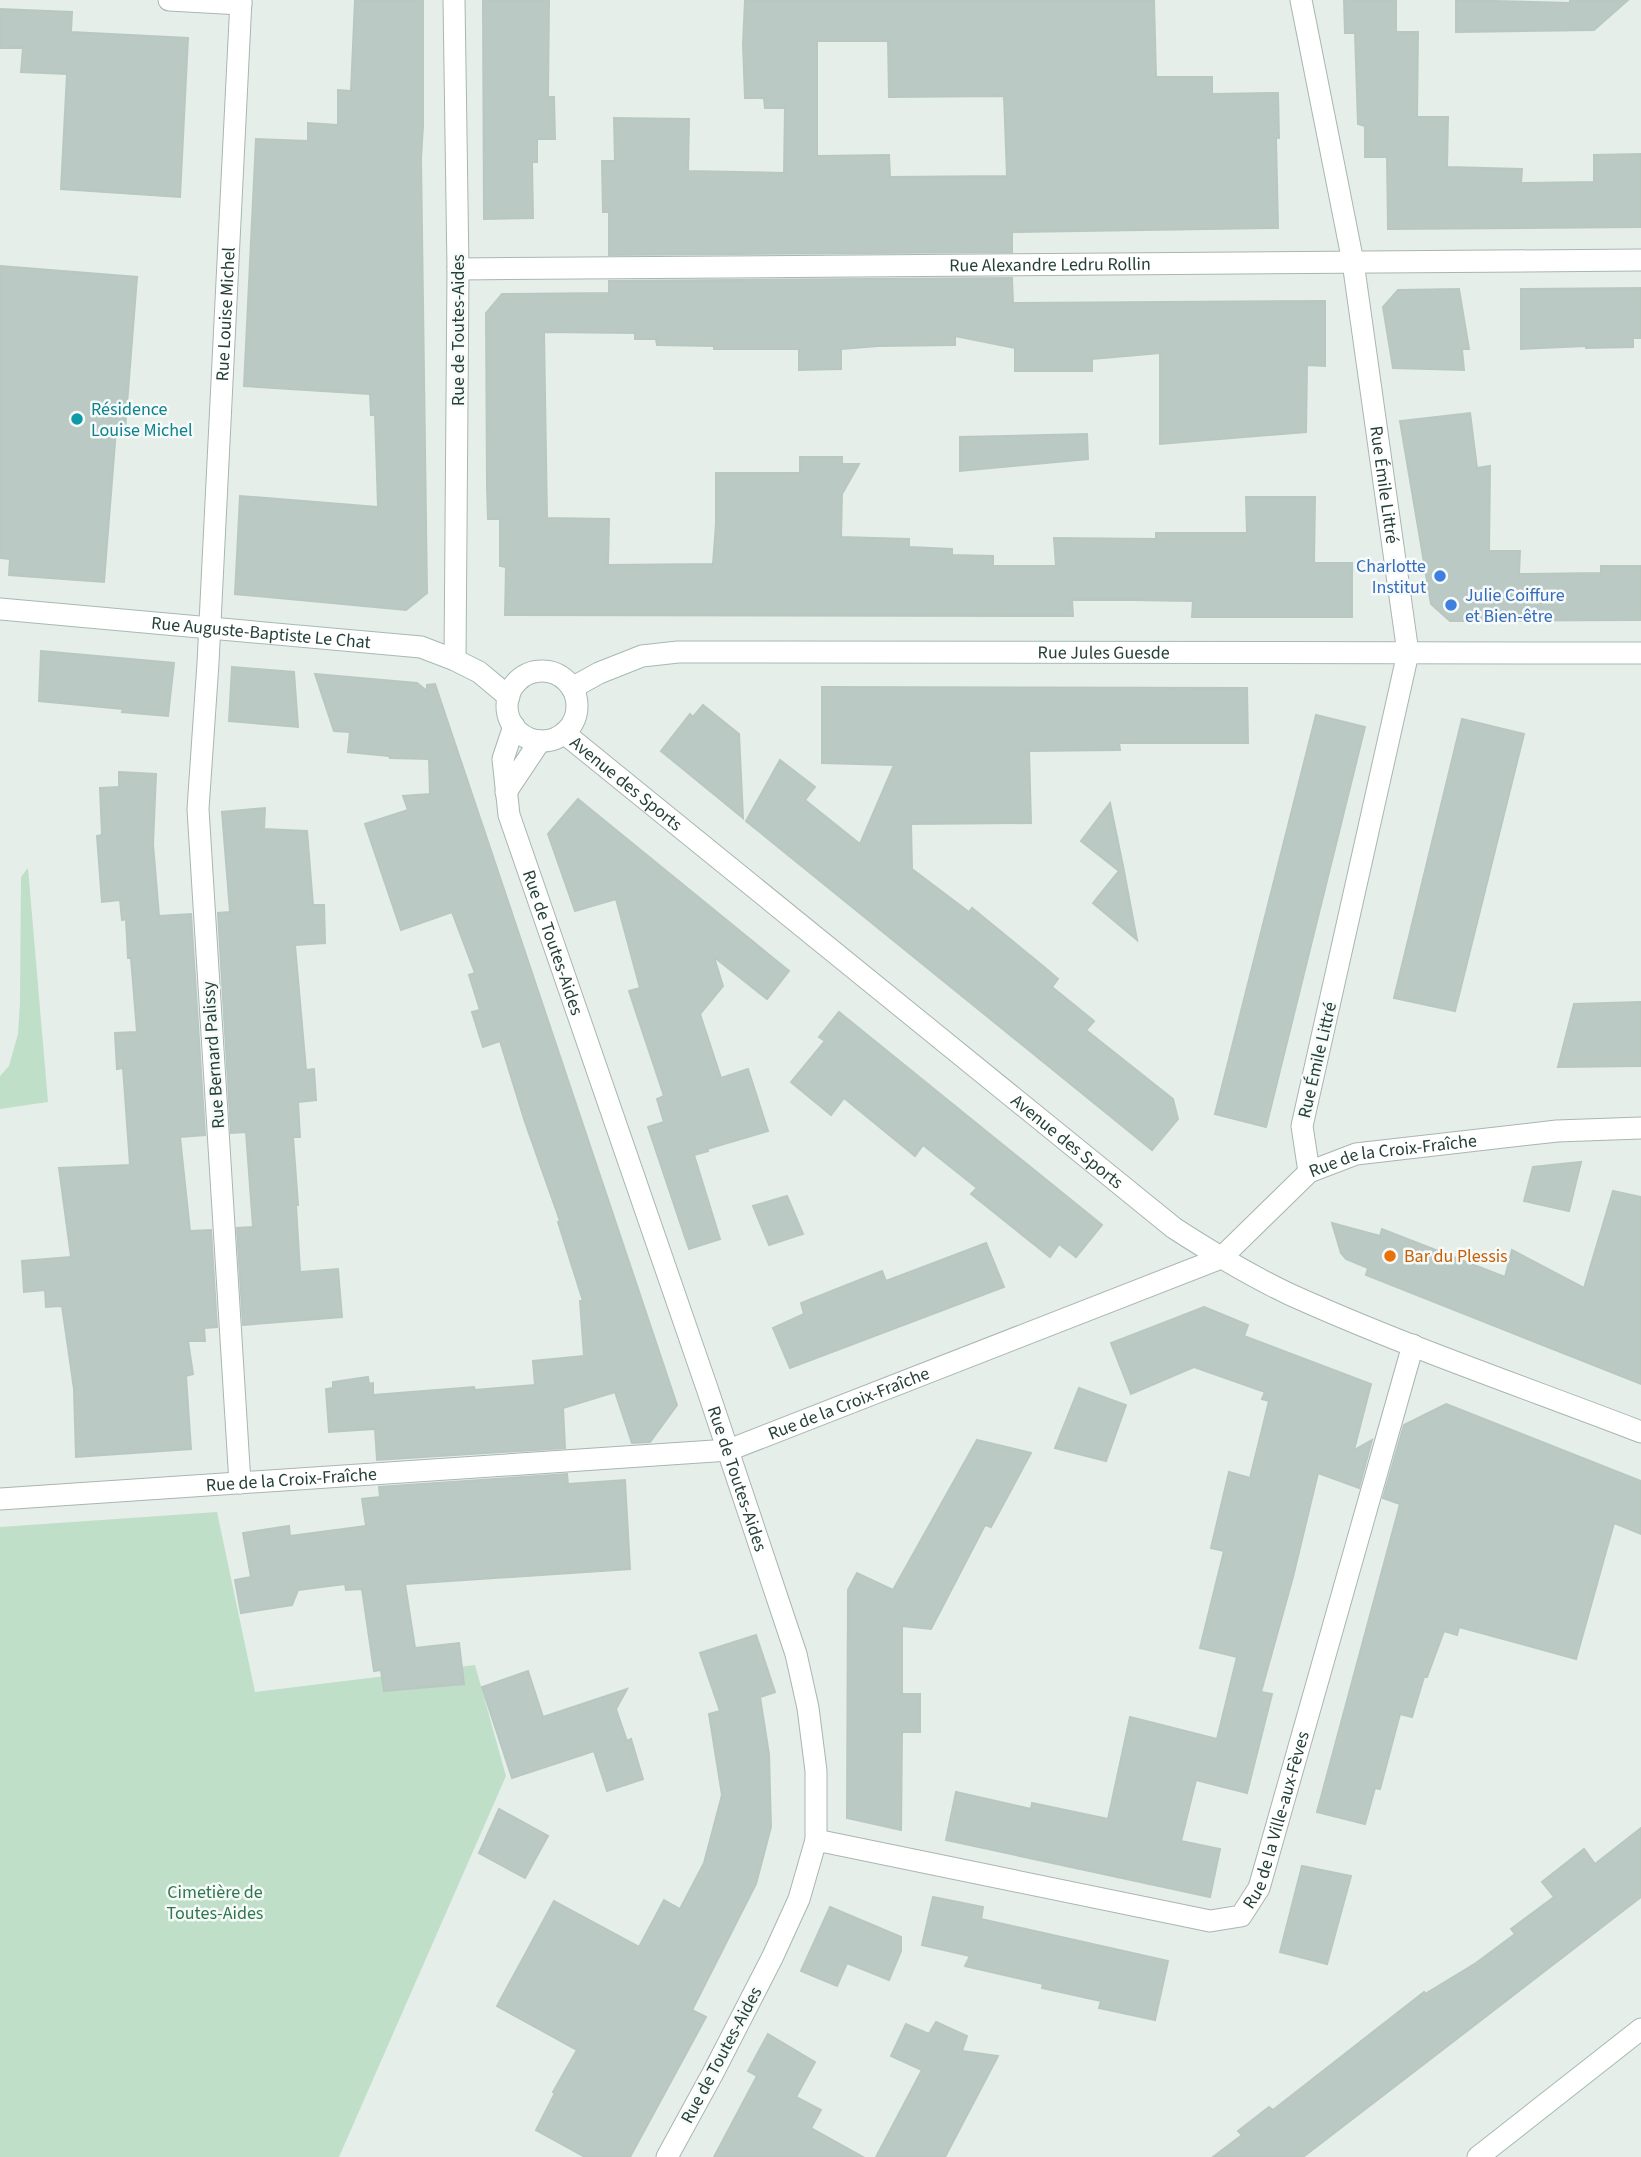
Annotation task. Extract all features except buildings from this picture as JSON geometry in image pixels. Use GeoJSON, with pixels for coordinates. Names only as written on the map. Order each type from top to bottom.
{"type":"FeatureCollection","features":[{"type":"Feature","properties":{"kind":"street"},"geometry":{"type":"LineString","coordinates":[[169,0],[241,2]]}},
{"type":"Feature","properties":{"kind":"street","name":"Rue de Toutes-Aides"},"geometry":{"type":"LineString","coordinates":[[454,0],[458,269],[455,660]]}},
{"type":"Feature","properties":{"kind":"street","name":"Rue Émile Littré"},"geometry":{"type":"LineString","coordinates":[[1301,0],[1353,262],[1408,653],[1302,1126],[1309,1172]]}},
{"type":"Feature","properties":{"kind":"street","name":"Rue Louise Michel"},"geometry":{"type":"LineString","coordinates":[[210,628],[241,2]]}},
{"type":"Feature","properties":{"kind":"street","name":"Rue Alexandre Ledru Rollin"},"geometry":{"type":"LineString","coordinates":[[458,269],[1641,260]]}},
{"type":"Feature","properties":{"kind":"street","name":"Rue Auguste-Baptiste Le Chat"},"geometry":{"type":"LineString","coordinates":[[0,609],[421,648],[479,672],[509,697]]}},
{"type":"Feature","properties":{"kind":"street","name":"Rue Bernard Palissy"},"geometry":{"type":"LineString","coordinates":[[210,628],[198,809],[240,1483]]}},
{"type":"Feature","properties":{"kind":"street","name":"Rue Jules Guesde"},"geometry":{"type":"LineString","coordinates":[[572,688],[599,673],[642,656],[678,652],[1641,653]]}},
{"type":"Feature","properties":{"kind":"street"},"geometry":{"type":"LineString","coordinates":[[543,671],[555,673],[565,679],[572,688],[576,695],[576,712],[574,720],[564,733],[553,740],[540,741],[530,739],[514,726],[508,712],[509,697],[522,678],[543,671]]}},
{"type":"Feature","properties":{"kind":"street","name":"Rue de Toutes-Aides"},"geometry":{"type":"LineString","coordinates":[[514,726],[503,759],[509,815],[729,1450],[796,1654],[808,1708],[816,1771],[816,1840],[799,1899],[774,1956],[667,2157]]}},
{"type":"Feature","properties":{"kind":"street","name":"Avenue des Sports"},"geometry":{"type":"LineString","coordinates":[[564,733],[1174,1228],[1221,1258],[1288,1293],[1413,1345],[1641,1432]]}},
{"type":"Feature","properties":{"kind":"street"},"geometry":{"type":"LineString","coordinates":[[506,792],[540,741]]}},
{"type":"Feature","properties":{"kind":"street","name":"Rue de la Croix-Fraîche"},"geometry":{"type":"LineString","coordinates":[[0,1499],[729,1450],[1221,1258],[1309,1172],[1356,1154],[1557,1132],[1641,1128]]}},
{"type":"Feature","properties":{"kind":"street","name":"Rue de la Ville-aux-Fèves"},"geometry":{"type":"LineString","coordinates":[[816,1840],[1210,1921],[1241,1916],[1259,1888],[1413,1345]]}},
{"type":"Feature","properties":{"kind":"street"},"geometry":{"type":"LineString","coordinates":[[1478,2157],[1641,2029]]}},
{"type":"Feature","properties":{"kind":"green space"},"geometry":{"type":"Polygon","coordinates":[[[28,868],[48,1102],[0,1109],[0,1076],[9,1066],[18,1034],[21,877],[28,868]]]}},
{"type":"Feature","properties":{"kind":"green space","name":"Cimetière de Toutes-Aides"},"geometry":{"type":"Polygon","coordinates":[[[217,1512],[255,1692],[475,1665],[506,1776],[339,2157],[0,2157],[0,1527],[217,1512]]]}},
{"type":"Feature","properties":{"kind":"place","name":"Résidence Louise Michel"},"geometry":{"type":"Point","coordinates":[77,419]}},
{"type":"Feature","properties":{"kind":"place","name":"Charlotte Institut"},"geometry":{"type":"Point","coordinates":[1440,576]}},
{"type":"Feature","properties":{"kind":"place","name":"Julie Coiffure et Bien-être"},"geometry":{"type":"Point","coordinates":[1451,605]}},
{"type":"Feature","properties":{"kind":"place","name":"Bar du Plessis"},"geometry":{"type":"Point","coordinates":[1390,1256]}}]}
